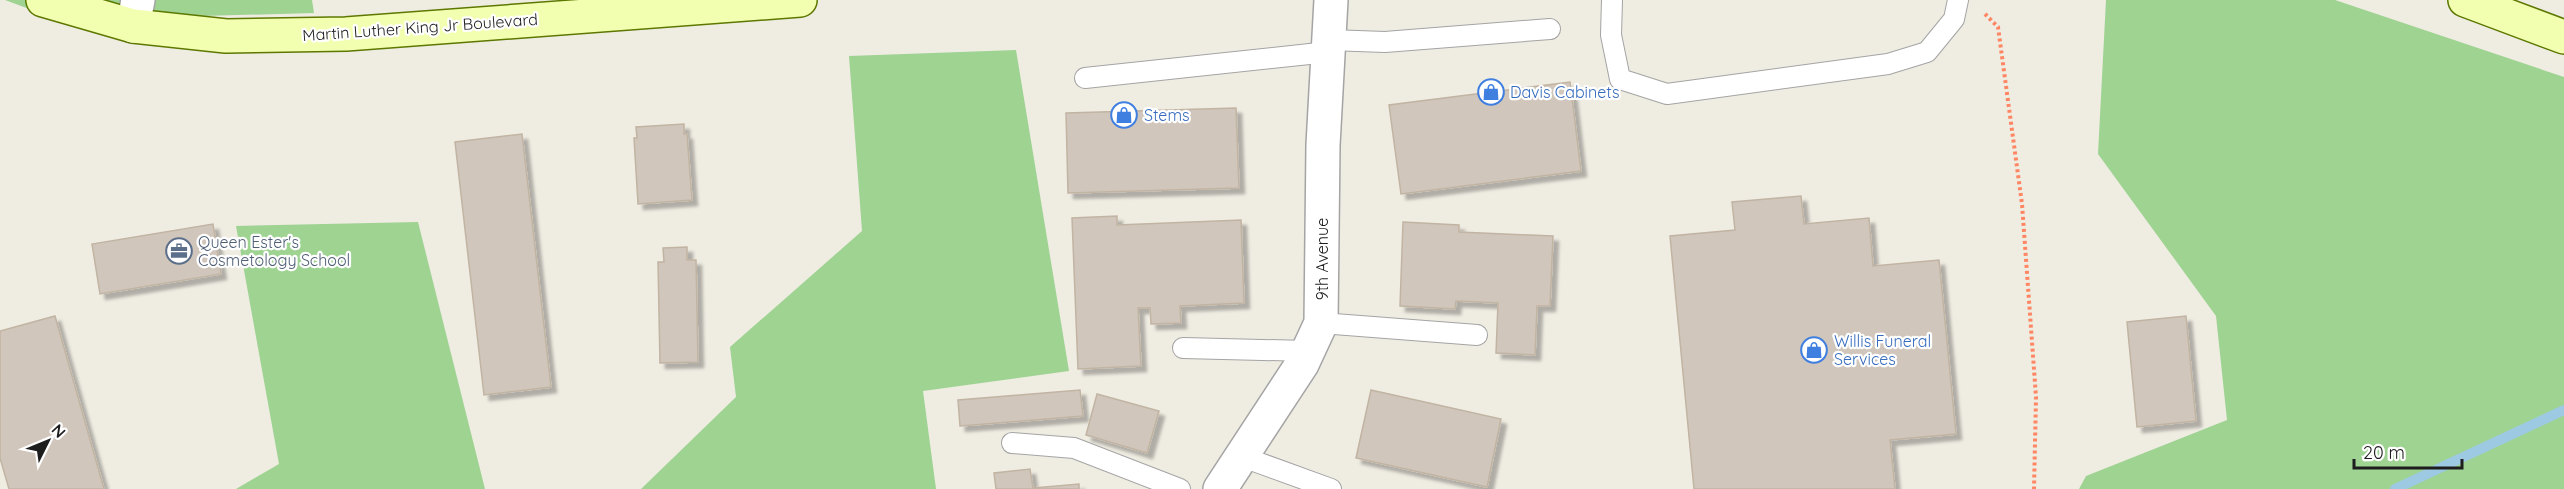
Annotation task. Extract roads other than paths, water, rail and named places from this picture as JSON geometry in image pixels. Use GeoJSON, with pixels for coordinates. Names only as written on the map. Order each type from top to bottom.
{"type":"FeatureCollection","features":[{"type":"Feature","properties":{"kind":"main road","name":"Martin Luther King Jr Boulevard"},"geometry":{"type":"LineString","coordinates":[[43,0],[135,13],[226,36],[346,34],[800,0]]}},
{"type":"Feature","properties":{"kind":"main road"},"geometry":{"type":"LineString","coordinates":[[2465,0],[2564,37]]}},
{"type":"Feature","properties":{"kind":"street","name":"9th Avenue"},"geometry":{"type":"LineString","coordinates":[[1314,337],[1331,0]]}},
{"type":"Feature","properties":{"kind":"street"},"geometry":{"type":"LineString","coordinates":[[1220,489],[1243,457],[1314,337]]}},
{"type":"Feature","properties":{"kind":"lane"},"geometry":{"type":"LineString","coordinates":[[1612,0],[1611,35],[1620,79],[1667,94],[1888,64],[1927,52],[1954,19],[1958,0]]}},
{"type":"Feature","properties":{"kind":"lane"},"geometry":{"type":"LineString","coordinates":[[1085,78],[1328,46],[1550,29]]}},
{"type":"Feature","properties":{"kind":"lane"},"geometry":{"type":"LineString","coordinates":[[1183,348],[1314,337],[1477,335]]}},
{"type":"Feature","properties":{"kind":"lane"},"geometry":{"type":"LineString","coordinates":[[1012,443],[1074,448],[1179,489]]}},
{"type":"Feature","properties":{"kind":"lane"},"geometry":{"type":"LineString","coordinates":[[1243,457],[1331,489]]}},
{"type":"Feature","properties":{"kind":"waterway"},"geometry":{"type":"LineString","coordinates":[[2395,489],[2564,410]]}},
{"type":"Feature","properties":{"kind":"place","name":"Davis Cabinets"},"geometry":{"type":"Point","coordinates":[1491,92]}},
{"type":"Feature","properties":{"kind":"place","name":"Stems"},"geometry":{"type":"Point","coordinates":[1124,115]}},
{"type":"Feature","properties":{"kind":"place","name":"Queen Ester's Cosmetology School"},"geometry":{"type":"Point","coordinates":[179,251]}},
{"type":"Feature","properties":{"kind":"place","name":"Willis Funeral Services"},"geometry":{"type":"Point","coordinates":[1814,350]}}]}
